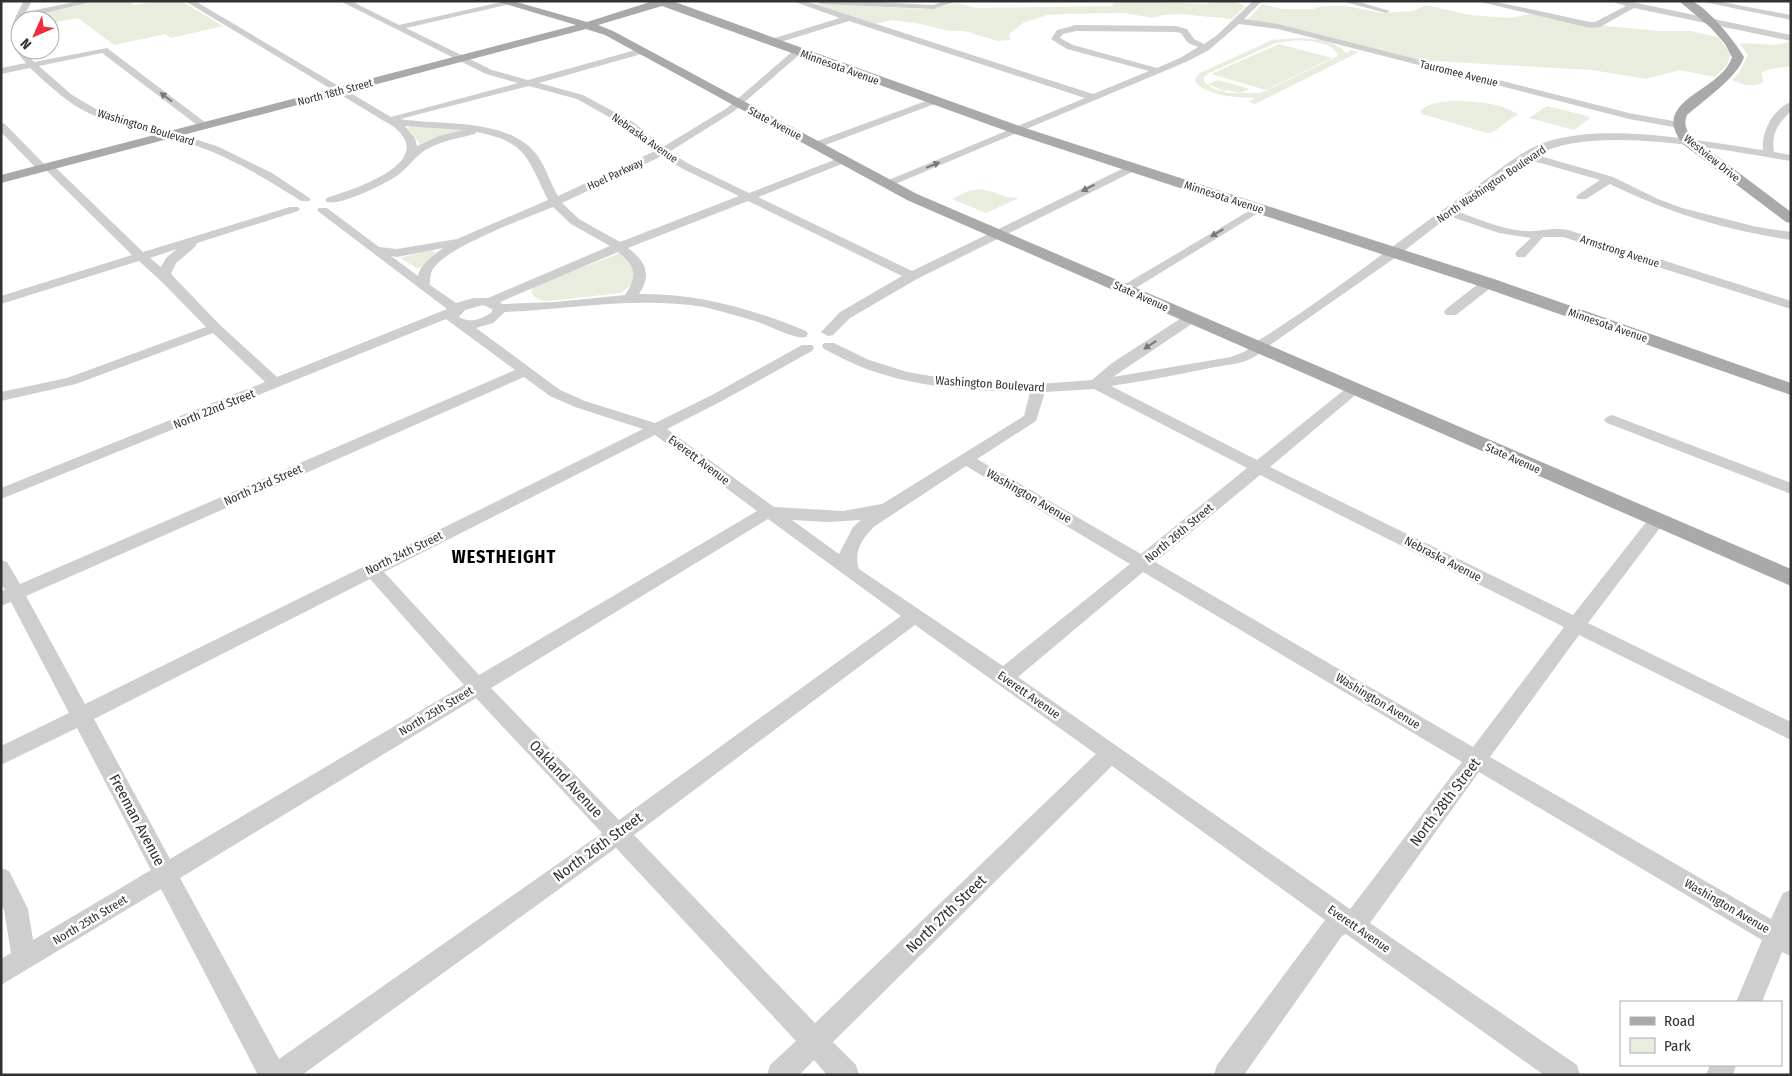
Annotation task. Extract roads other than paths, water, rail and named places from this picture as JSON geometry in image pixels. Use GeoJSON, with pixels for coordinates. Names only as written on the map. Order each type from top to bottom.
{"type":"FeatureCollection","features":[{"type":"Feature","properties":{"kind":"main road","name":"State Avenue"},"geometry":{"type":"LineString","coordinates":[[502,2],[588,25],[642,51],[912,197],[1791,578]]}},
{"type":"Feature","properties":{"kind":"main road","name":"North 18th Street"},"geometry":{"type":"LineString","coordinates":[[1,179],[461,59],[588,25],[663,2]]}},
{"type":"Feature","properties":{"kind":"main road","name":"Minnesota Avenue"},"geometry":{"type":"LineString","coordinates":[[663,2],[1017,130],[1488,283],[1791,389]]}},
{"type":"Feature","properties":{"kind":"main road"},"geometry":{"type":"LineString","coordinates":[[1687,3],[1686,7],[1689,17]]}},
{"type":"Feature","properties":{"kind":"main road","name":"Westview Drive"},"geometry":{"type":"LineString","coordinates":[[1687,3],[1708,20],[1730,43],[1738,57],[1736,64],[1730,71],[1681,113],[1678,118],[1682,133],[1689,142],[1791,219]]}},
{"type":"Feature","properties":{"kind":"street"},"geometry":{"type":"LineString","coordinates":[[48,10],[92,1]]}},
{"type":"Feature","properties":{"kind":"street"},"geometry":{"type":"LineString","coordinates":[[189,1],[402,128],[411,138],[414,148],[411,156]]}},
{"type":"Feature","properties":{"kind":"street","name":"Nebraska Avenue"},"geometry":{"type":"LineString","coordinates":[[344,1],[489,72],[572,95],[604,110],[628,124],[662,152],[749,198],[912,276]]}},
{"type":"Feature","properties":{"kind":"street"},"geometry":{"type":"LineString","coordinates":[[796,1],[1096,98]]}},
{"type":"Feature","properties":{"kind":"street"},"geometry":{"type":"LineString","coordinates":[[812,1],[934,7],[954,1]]}},
{"type":"Feature","properties":{"kind":"street"},"geometry":{"type":"LineString","coordinates":[[1345,1],[1386,11]]}},
{"type":"Feature","properties":{"kind":"street"},"geometry":{"type":"LineString","coordinates":[[1480,1],[1590,25],[1597,25],[1633,5]]}},
{"type":"Feature","properties":{"kind":"street"},"geometry":{"type":"LineString","coordinates":[[1614,1],[1790,37]]}},
{"type":"Feature","properties":{"kind":"street"},"geometry":{"type":"LineString","coordinates":[[1703,1],[1791,18]]}},
{"type":"Feature","properties":{"kind":"street"},"geometry":{"type":"LineString","coordinates":[[396,28],[502,2]]}},
{"type":"Feature","properties":{"kind":"street"},"geometry":{"type":"LineString","coordinates":[[888,184],[1096,98],[1206,48],[1239,21],[1252,3]]}},
{"type":"Feature","properties":{"kind":"street"},"geometry":{"type":"LineString","coordinates":[[771,42],[849,18]]}},
{"type":"Feature","properties":{"kind":"street","name":"Tauromee Avenue"},"geometry":{"type":"LineString","coordinates":[[1239,21],[1278,27],[1629,116],[1679,125]]}},
{"type":"Feature","properties":{"kind":"street"},"geometry":{"type":"LineString","coordinates":[[1159,71],[1070,47],[1055,39],[1060,32],[1076,28],[1176,29],[1184,31],[1191,41],[1206,48]]}},
{"type":"Feature","properties":{"kind":"street"},"geometry":{"type":"LineString","coordinates":[[1,71],[104,50],[205,126]]}},
{"type":"Feature","properties":{"kind":"street"},"geometry":{"type":"LineString","coordinates":[[388,119],[642,51]]}},
{"type":"Feature","properties":{"kind":"street","name":"Hoel Parkway"},"geometry":{"type":"LineString","coordinates":[[428,289],[425,272],[448,249],[662,152],[738,103],[797,52]]}},
{"type":"Feature","properties":{"kind":"street","name":"Washington Boulevard"},"geometry":{"type":"LineString","coordinates":[[27,60],[78,103],[95,111],[202,144],[318,198]]}},
{"type":"Feature","properties":{"kind":"street"},"geometry":{"type":"LineString","coordinates":[[816,145],[934,101]]}},
{"type":"Feature","properties":{"kind":"street"},"geometry":{"type":"LineString","coordinates":[[1769,154],[1766,141],[1771,124],[1791,105]]}},
{"type":"Feature","properties":{"kind":"street"},"geometry":{"type":"LineString","coordinates":[[388,119],[404,123],[459,126],[496,134],[515,142],[527,151],[554,202],[565,214],[632,257],[641,274],[640,281],[629,298]]}},
{"type":"Feature","properties":{"kind":"street"},"geometry":{"type":"LineString","coordinates":[[1,126],[40,166],[52,171],[276,384]]}},
{"type":"Feature","properties":{"kind":"street"},"geometry":{"type":"LineString","coordinates":[[456,316],[428,289],[368,246],[296,204],[382,180],[424,147],[463,133],[477,131],[496,134]]}},
{"type":"Feature","properties":{"kind":"street","name":"North Washington Boulevard"},"geometry":{"type":"LineString","coordinates":[[1096,384],[1169,373],[1212,363],[1233,361],[1251,354],[1258,347],[1395,252],[1447,212],[1528,156],[1548,145],[1583,138],[1641,138],[1689,142],[1791,159]]}},
{"type":"Feature","properties":{"kind":"street"},"geometry":{"type":"LineString","coordinates":[[1528,156],[1609,179],[1654,201],[1678,210],[1756,231],[1791,236]]}},
{"type":"Feature","properties":{"kind":"street"},"geometry":{"type":"LineString","coordinates":[[491,315],[532,284],[619,247],[843,160]]}},
{"type":"Feature","properties":{"kind":"street"},"geometry":{"type":"LineString","coordinates":[[532,284],[526,291],[526,295],[534,301],[555,305],[629,298],[674,299],[716,305],[764,318],[818,349],[828,339],[845,315],[912,276],[1132,168]]}},
{"type":"Feature","properties":{"kind":"street"},"geometry":{"type":"LineString","coordinates":[[1582,197],[1609,179]]}},
{"type":"Feature","properties":{"kind":"street"},"geometry":{"type":"LineString","coordinates":[[1,300],[231,228],[332,204],[318,198]]}},
{"type":"Feature","properties":{"kind":"street"},"geometry":{"type":"LineString","coordinates":[[1772,206],[1791,211]]}},
{"type":"Feature","properties":{"kind":"street"},"geometry":{"type":"LineString","coordinates":[[1124,289],[1259,208]]}},
{"type":"Feature","properties":{"kind":"street","name":"Armstrong Avenue"},"geometry":{"type":"LineString","coordinates":[[1447,212],[1512,233],[1530,235],[1555,232],[1564,233],[1791,305]]}},
{"type":"Feature","properties":{"kind":"street"},"geometry":{"type":"LineString","coordinates":[[167,279],[165,274],[170,261],[179,252],[197,241],[231,228]]}},
{"type":"Feature","properties":{"kind":"street"},"geometry":{"type":"LineString","coordinates":[[1521,254],[1538,239],[1538,234]]}},
{"type":"Feature","properties":{"kind":"street","name":"Hoel Parkway"},"geometry":{"type":"LineString","coordinates":[[368,246],[379,251],[397,253],[469,238]]}},
{"type":"Feature","properties":{"kind":"street"},"geometry":{"type":"LineString","coordinates":[[1451,312],[1488,283]]}},
{"type":"Feature","properties":{"kind":"street"},"geometry":{"type":"LineString","coordinates":[[428,289],[471,302],[491,315],[548,309],[555,305]]}},
{"type":"Feature","properties":{"kind":"street","name":"North 22nd Street"},"geometry":{"type":"LineString","coordinates":[[1,494],[426,324],[456,316],[471,302]]}},
{"type":"Feature","properties":{"kind":"street","name":"Everett Avenue"},"geometry":{"type":"LineString","coordinates":[[456,316],[491,315],[525,371],[555,393],[580,404],[656,428],[851,572],[1004,677],[1567,1075]]}},
{"type":"Feature","properties":{"kind":"street"},"geometry":{"type":"LineString","coordinates":[[1096,384],[1117,366],[1191,318]]}},
{"type":"Feature","properties":{"kind":"street"},"geometry":{"type":"LineString","coordinates":[[4,392],[71,381],[215,328]]}},
{"type":"Feature","properties":{"kind":"street"},"geometry":{"type":"LineString","coordinates":[[804,341],[811,330],[828,339]]}},
{"type":"Feature","properties":{"kind":"street","name":"Washington Boulevard"},"geometry":{"type":"LineString","coordinates":[[828,339],[864,363],[926,380],[978,386],[1039,388],[1096,384]]}},
{"type":"Feature","properties":{"kind":"street","name":"North 24th Street"},"geometry":{"type":"LineString","coordinates":[[1,756],[371,569],[656,428],[804,341]]}},
{"type":"Feature","properties":{"kind":"street","name":"North 23rd Street"},"geometry":{"type":"LineString","coordinates":[[9,596],[525,371]]}},
{"type":"Feature","properties":{"kind":"street","name":"Nebraska Avenue"},"geometry":{"type":"LineString","coordinates":[[1096,384],[1258,467],[1791,732]]}},
{"type":"Feature","properties":{"kind":"street"},"geometry":{"type":"LineString","coordinates":[[851,572],[847,560],[852,543],[859,531],[888,508],[1031,418],[1039,388]]}},
{"type":"Feature","properties":{"kind":"street","name":"North 26th Street"},"geometry":{"type":"LineString","coordinates":[[1004,677],[1354,389]]}},
{"type":"Feature","properties":{"kind":"street"},"geometry":{"type":"LineString","coordinates":[[1612,420],[1791,489]]}},
{"type":"Feature","properties":{"kind":"street","name":"Washington Avenue"},"geometry":{"type":"LineString","coordinates":[[965,459],[1783,939]]}},
{"type":"Feature","properties":{"kind":"street"},"geometry":{"type":"LineString","coordinates":[[768,512],[803,517],[837,518],[888,508]]}},
{"type":"Feature","properties":{"kind":"street","name":"North 25th Street"},"geometry":{"type":"LineString","coordinates":[[1,973],[768,512]]}},
{"type":"Feature","properties":{"kind":"street","name":"North 28th Street"},"geometry":{"type":"LineString","coordinates":[[1227,1075],[1333,928],[1360,916],[1576,625],[1657,520]]}},
{"type":"Feature","properties":{"kind":"street","name":"Freeman Avenue"},"geometry":{"type":"LineString","coordinates":[[1,566],[9,596],[80,715],[167,874],[273,1075]]}},
{"type":"Feature","properties":{"kind":"street","name":"Oakland Avenue"},"geometry":{"type":"LineString","coordinates":[[371,569],[477,686],[846,1075]]}},
{"type":"Feature","properties":{"kind":"street","name":"North 26th Street"},"geometry":{"type":"LineString","coordinates":[[279,1075],[618,834],[915,615]]}},
{"type":"Feature","properties":{"kind":"street","name":"North 27th Street"},"geometry":{"type":"LineString","coordinates":[[780,1075],[1112,753]]}},
{"type":"Feature","properties":{"kind":"street"},"geometry":{"type":"LineString","coordinates":[[1,879],[16,909],[24,960]]}},
{"type":"Feature","properties":{"kind":"street"},"geometry":{"type":"LineString","coordinates":[[1750,1001],[1783,939],[1791,901]]}},
{"type":"Feature","properties":{"kind":"district","name":"WESTHEIGHT"},"geometry":{"type":"Point","coordinates":[504,557]}}]}
